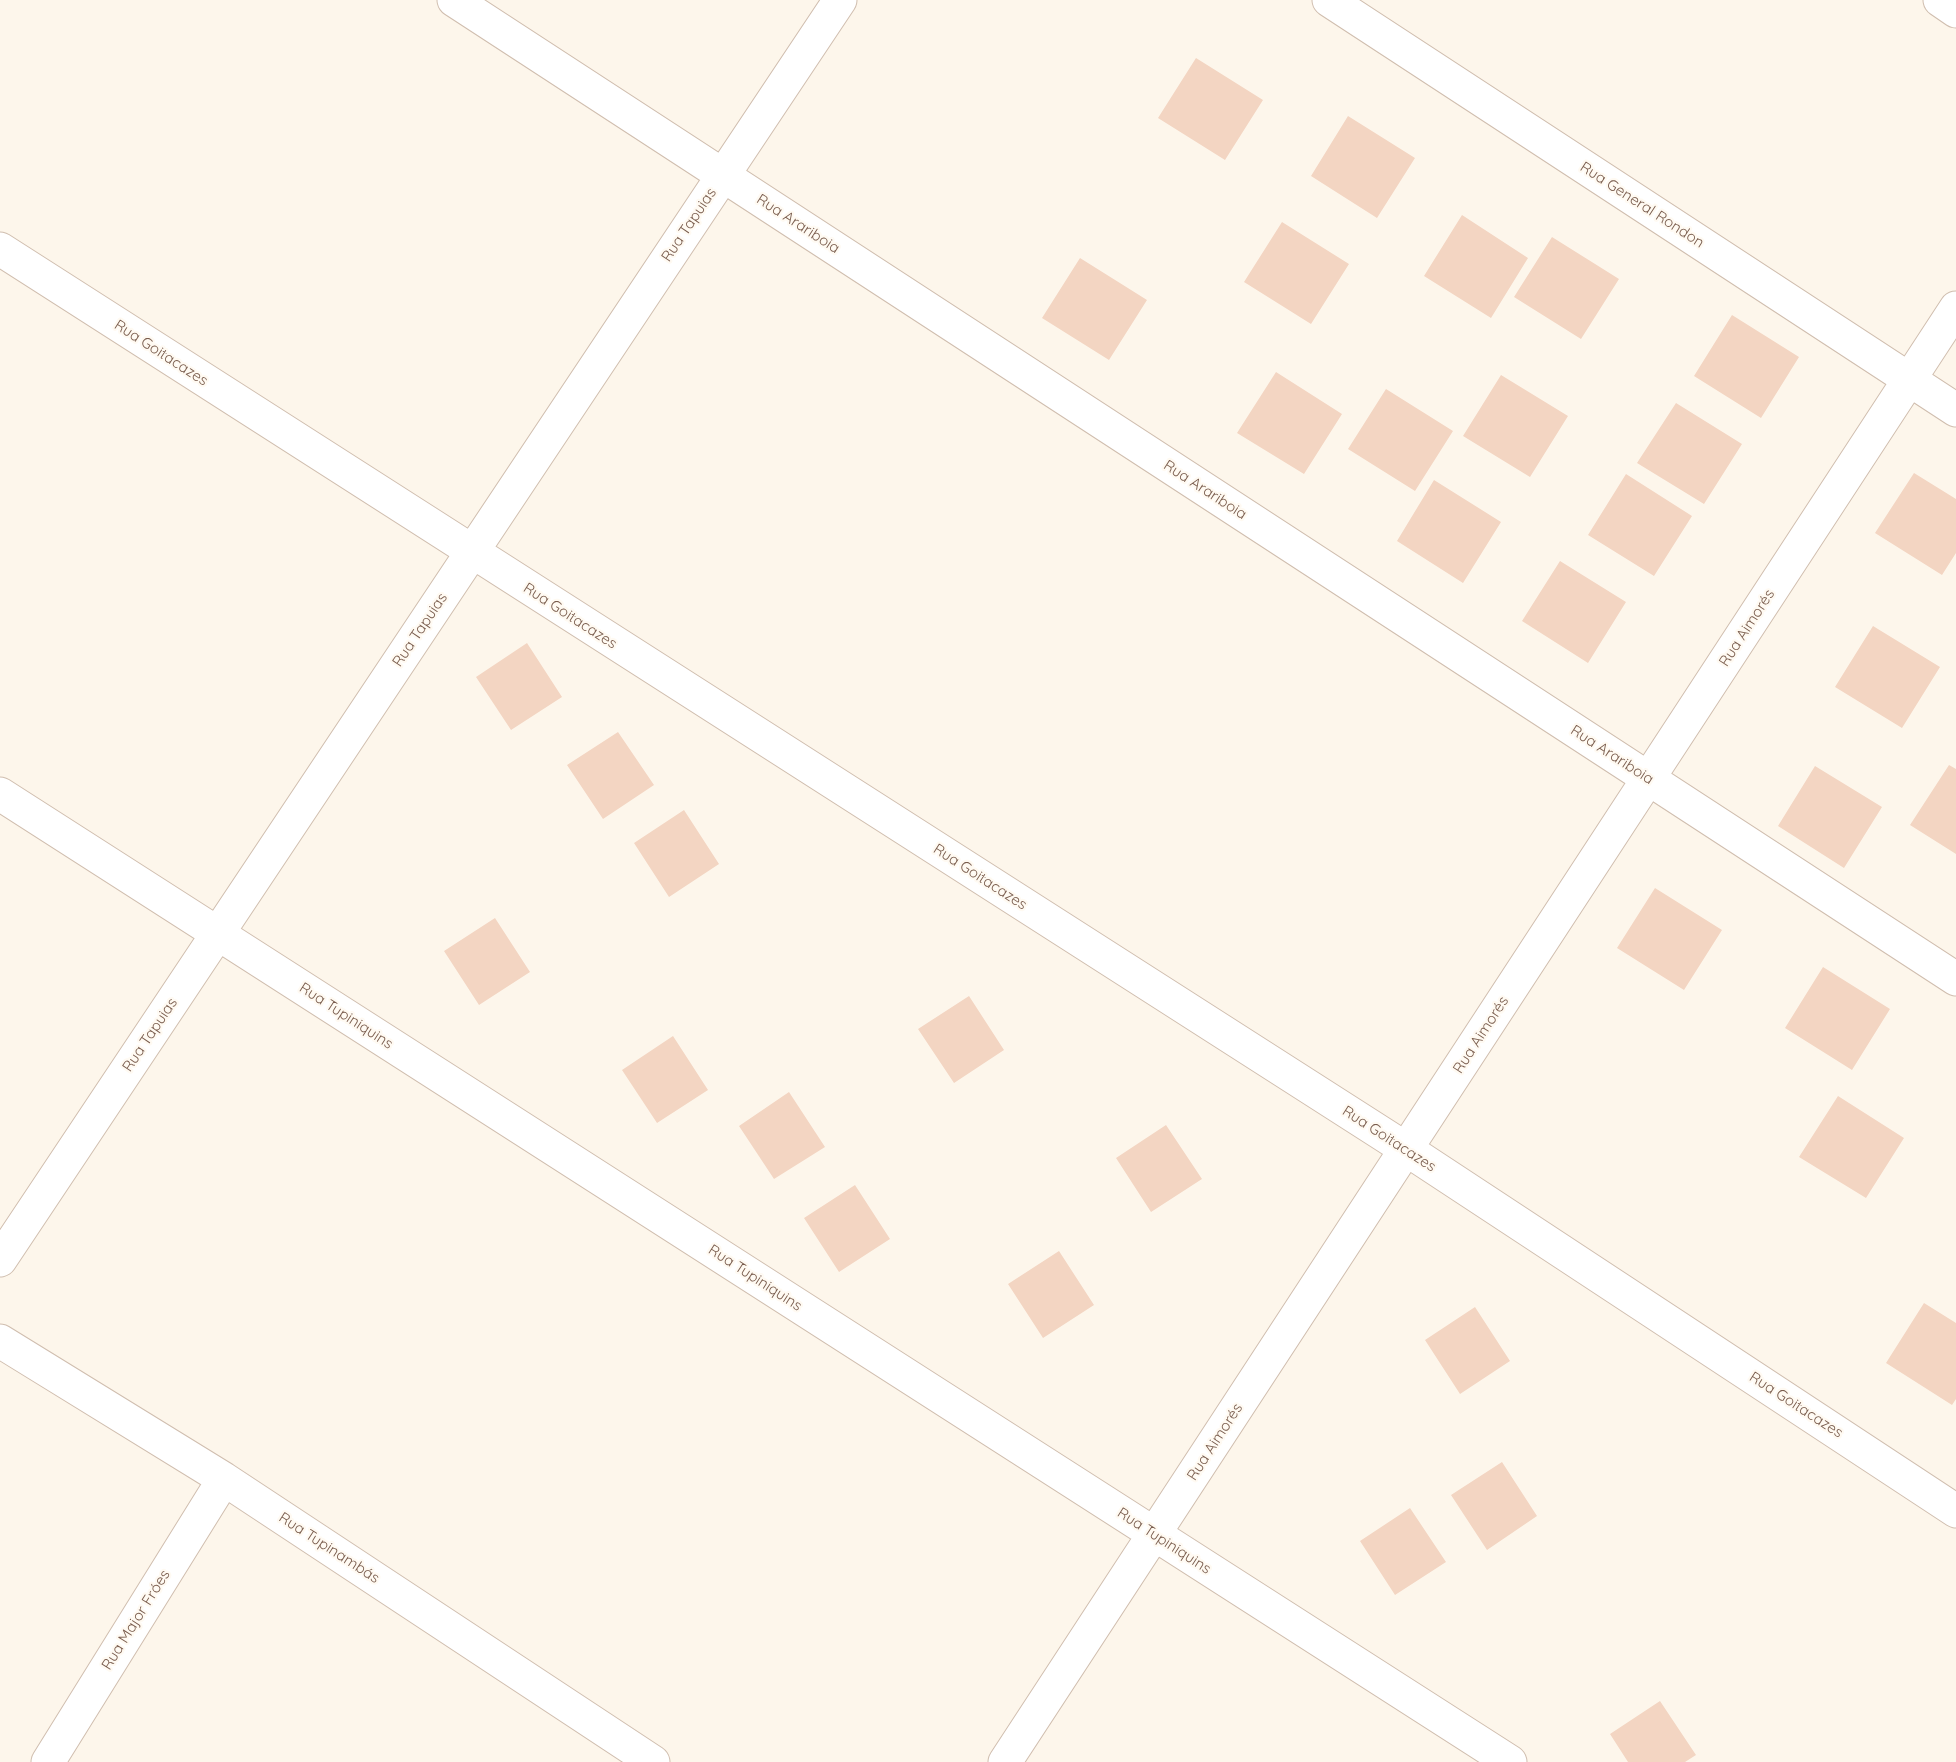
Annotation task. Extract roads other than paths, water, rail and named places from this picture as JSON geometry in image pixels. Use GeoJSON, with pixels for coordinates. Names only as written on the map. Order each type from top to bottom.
{"type":"FeatureCollection","features":[{"type":"Feature","properties":{"kind":"street","name":"Rua Arariboia"},"geometry":{"type":"LineString","coordinates":[[454,0],[1956,979]]}},
{"type":"Feature","properties":{"kind":"street","name":"Rua Tapuias"},"geometry":{"type":"LineString","coordinates":[[0,1260],[840,0]]}},
{"type":"Feature","properties":{"kind":"street","name":"Rua General Rondon"},"geometry":{"type":"LineString","coordinates":[[1329,0],[1956,410]]}},
{"type":"Feature","properties":{"kind":"street"},"geometry":{"type":"LineString","coordinates":[[1940,0],[1956,11]]}},
{"type":"Feature","properties":{"kind":"street","name":"Rua Goitacazes"},"geometry":{"type":"LineString","coordinates":[[0,249],[471,553],[1406,1149],[1956,1510]]}},
{"type":"Feature","properties":{"kind":"street","name":"Rua Aimorés"},"geometry":{"type":"LineString","coordinates":[[1005,1762],[1956,308]]}},
{"type":"Feature","properties":{"kind":"street","name":"Rua Tupiniquins"},"geometry":{"type":"LineString","coordinates":[[0,794],[1510,1762]]}},
{"type":"Feature","properties":{"kind":"street","name":"Rua Tupinambás"},"geometry":{"type":"LineString","coordinates":[[0,1341],[224,1479],[653,1762]]}},
{"type":"Feature","properties":{"kind":"street","name":"Rua Major Fróes"},"geometry":{"type":"LineString","coordinates":[[48,1762],[224,1479]]}}]}
